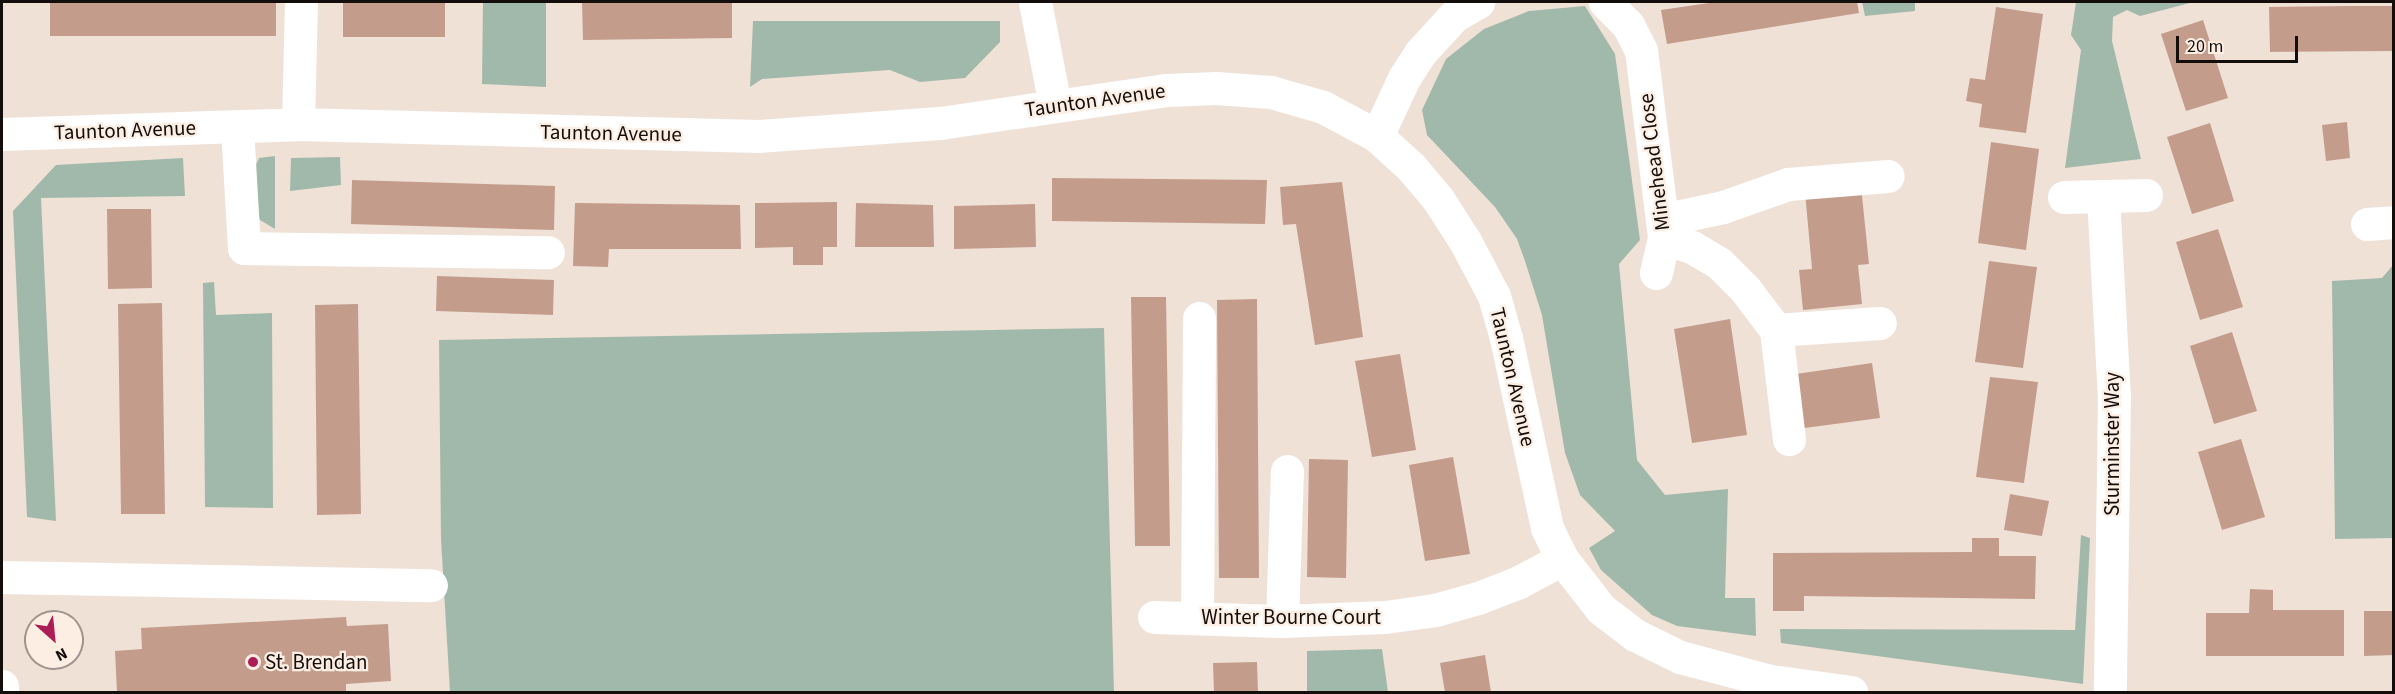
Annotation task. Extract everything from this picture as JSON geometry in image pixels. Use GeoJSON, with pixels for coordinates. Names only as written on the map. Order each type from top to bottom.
{"type":"FeatureCollection","features":[{"type":"Feature","properties":{"kind":"street"},"geometry":{"type":"LineString","coordinates":[[298,124],[301,2]]}},
{"type":"Feature","properties":{"kind":"street"},"geometry":{"type":"LineString","coordinates":[[1035,2],[1055,105]]}},
{"type":"Feature","properties":{"kind":"street"},"geometry":{"type":"LineString","coordinates":[[1377,136],[1404,78],[1420,53],[1454,16],[1478,2]]}},
{"type":"Feature","properties":{"kind":"street","name":"Minehead Close"},"geometry":{"type":"LineString","coordinates":[[1605,2],[1628,25],[1641,50],[1663,229],[1656,273]]}},
{"type":"Feature","properties":{"kind":"street","name":"Taunton Avenue"},"geometry":{"type":"LineString","coordinates":[[2,134],[298,124],[759,136],[940,123],[1166,90],[1215,88],[1271,92],[1323,107],[1377,136],[1411,167],[1438,198],[1465,241],[1494,296],[1506,338],[1547,528],[1562,559],[1601,609],[1635,635],[1680,657],[1770,681],[1851,693]]}},
{"type":"Feature","properties":{"kind":"street"},"geometry":{"type":"LineString","coordinates":[[237,127],[244,248],[548,252]]}},
{"type":"Feature","properties":{"kind":"street"},"geometry":{"type":"LineString","coordinates":[[1663,229],[1788,184],[1888,176]]}},
{"type":"Feature","properties":{"kind":"street"},"geometry":{"type":"LineString","coordinates":[[2064,197],[2146,195]]}},
{"type":"Feature","properties":{"kind":"street","name":"Sturminster Way"},"geometry":{"type":"LineString","coordinates":[[2103,196],[2114,396],[2110,693]]}},
{"type":"Feature","properties":{"kind":"street"},"geometry":{"type":"LineString","coordinates":[[1663,229],[1719,263],[1745,289],[1776,330],[1789,439]]}},
{"type":"Feature","properties":{"kind":"street"},"geometry":{"type":"LineString","coordinates":[[1197,617],[1199,318]]}},
{"type":"Feature","properties":{"kind":"street"},"geometry":{"type":"LineString","coordinates":[[1776,330],[1880,323]]}},
{"type":"Feature","properties":{"kind":"street"},"geometry":{"type":"LineString","coordinates":[[1282,621],[1287,471]]}},
{"type":"Feature","properties":{"kind":"street","name":"Winter Bourne Court"},"geometry":{"type":"LineString","coordinates":[[1154,617],[1282,621],[1365,620],[1435,610],[1508,586],[1562,559]]}},
{"type":"Feature","properties":{"kind":"street"},"geometry":{"type":"LineString","coordinates":[[2,577],[431,585]]}},
{"type":"Feature","properties":{"kind":"street"},"geometry":{"type":"LineString","coordinates":[[2,686],[2,693]]}},
{"type":"Feature","properties":{"kind":"green space"},"geometry":{"type":"Polygon","coordinates":[[[483,2],[546,2],[546,87],[482,84],[483,2]]]}},
{"type":"Feature","properties":{"kind":"green space"},"geometry":{"type":"Polygon","coordinates":[[[1862,2],[1915,2],[1915,11],[1865,16],[1862,2]]]}},
{"type":"Feature","properties":{"kind":"green space"},"geometry":{"type":"Polygon","coordinates":[[[2076,2],[2194,2],[2140,16],[2127,10],[2113,17],[2112,41],[2141,159],[2065,168],[2081,50],[2071,35],[2076,2]]]}},
{"type":"Feature","properties":{"kind":"green space"},"geometry":{"type":"Polygon","coordinates":[[[1585,6],[1615,54],[1640,240],[1619,264],[1637,460],[1665,495],[1728,489],[1725,598],[1755,598],[1756,636],[1677,626],[1652,615],[1601,570],[1589,548],[1615,531],[1580,495],[1565,453],[1542,315],[1517,239],[1495,207],[1427,135],[1422,110],[1446,59],[1484,29],[1529,11],[1585,6]]]}},
{"type":"Feature","properties":{"kind":"green space"},"geometry":{"type":"Polygon","coordinates":[[[753,21],[1000,21],[1000,42],[965,78],[920,82],[890,70],[762,79],[750,87],[753,21]]]}},
{"type":"Feature","properties":{"kind":"green space"},"geometry":{"type":"Polygon","coordinates":[[[275,156],[275,229],[260,220],[255,207],[252,174],[259,158],[275,156]]]}},
{"type":"Feature","properties":{"kind":"green space"},"geometry":{"type":"Polygon","coordinates":[[[340,157],[341,185],[290,191],[291,158],[340,157]]]}},
{"type":"Feature","properties":{"kind":"green space"},"geometry":{"type":"Polygon","coordinates":[[[183,158],[185,196],[41,198],[56,521],[27,517],[13,211],[56,165],[183,158]]]}},
{"type":"Feature","properties":{"kind":"green space"},"geometry":{"type":"Polygon","coordinates":[[[2393,265],[2393,538],[2335,539],[2332,281],[2382,278],[2393,265]]]}},
{"type":"Feature","properties":{"kind":"green space"},"geometry":{"type":"Polygon","coordinates":[[[214,282],[216,315],[272,313],[273,508],[205,507],[203,283],[214,282]]]}},
{"type":"Feature","properties":{"kind":"green space"},"geometry":{"type":"Polygon","coordinates":[[[1104,328],[1114,692],[450,692],[441,539],[439,340],[1104,328]]]}},
{"type":"Feature","properties":{"kind":"green space"},"geometry":{"type":"Polygon","coordinates":[[[2081,535],[2090,538],[2083,684],[1781,643],[1780,629],[2075,630],[2081,535]]]}},
{"type":"Feature","properties":{"kind":"green space"},"geometry":{"type":"Polygon","coordinates":[[[1382,649],[1388,692],[1307,692],[1307,651],[1382,649]]]}},
{"type":"Feature","properties":{"kind":"building"},"geometry":{"type":"Polygon","coordinates":[[[50,2],[276,2],[276,36],[50,36],[50,2]]]}},
{"type":"Feature","properties":{"kind":"building"},"geometry":{"type":"Polygon","coordinates":[[[343,2],[445,2],[445,37],[343,37],[343,2]]]}},
{"type":"Feature","properties":{"kind":"building"},"geometry":{"type":"Polygon","coordinates":[[[582,2],[732,2],[732,38],[583,40],[582,2]]]}},
{"type":"Feature","properties":{"kind":"building"},"geometry":{"type":"Polygon","coordinates":[[[1716,2],[1857,2],[1859,13],[1667,44],[1661,10],[1716,2]]]}},
{"type":"Feature","properties":{"kind":"building"},"geometry":{"type":"Polygon","coordinates":[[[2394,6],[2394,51],[2270,52],[2269,7],[2394,6]]]}},
{"type":"Feature","properties":{"kind":"building"},"geometry":{"type":"Polygon","coordinates":[[[1996,7],[2043,14],[2026,133],[1979,127],[1982,104],[1966,101],[1970,78],[1985,80],[1996,7]]]}},
{"type":"Feature","properties":{"kind":"building"},"geometry":{"type":"Polygon","coordinates":[[[2203,20],[2228,98],[2186,111],[2161,34],[2203,20]]]}},
{"type":"Feature","properties":{"kind":"building"},"geometry":{"type":"Polygon","coordinates":[[[2347,122],[2350,158],[2326,161],[2322,125],[2347,122]]]}},
{"type":"Feature","properties":{"kind":"building"},"geometry":{"type":"Polygon","coordinates":[[[2210,123],[2234,201],[2192,214],[2167,137],[2210,123]]]}},
{"type":"Feature","properties":{"kind":"building"},"geometry":{"type":"Polygon","coordinates":[[[1991,142],[2039,149],[2026,250],[1978,243],[1991,142]]]}},
{"type":"Feature","properties":{"kind":"building"},"geometry":{"type":"Polygon","coordinates":[[[1052,178],[1267,180],[1265,224],[1052,221],[1052,178]]]}},
{"type":"Feature","properties":{"kind":"building"},"geometry":{"type":"Polygon","coordinates":[[[352,180],[555,186],[554,230],[351,224],[352,180]]]}},
{"type":"Feature","properties":{"kind":"building"},"geometry":{"type":"Polygon","coordinates":[[[1342,182],[1363,337],[1315,345],[1296,224],[1283,225],[1280,187],[1342,182]]]}},
{"type":"Feature","properties":{"kind":"building"},"geometry":{"type":"Polygon","coordinates":[[[1861,186],[1869,264],[1858,265],[1862,304],[1803,310],[1799,270],[1812,269],[1805,192],[1861,186]]]}},
{"type":"Feature","properties":{"kind":"building"},"geometry":{"type":"Polygon","coordinates":[[[837,202],[837,247],[823,247],[823,265],[793,265],[793,247],[755,248],[755,203],[837,202]]]}},
{"type":"Feature","properties":{"kind":"building"},"geometry":{"type":"Polygon","coordinates":[[[575,203],[740,205],[741,249],[609,249],[608,267],[573,266],[575,203]]]}},
{"type":"Feature","properties":{"kind":"building"},"geometry":{"type":"Polygon","coordinates":[[[856,203],[933,205],[934,247],[855,247],[856,203]]]}},
{"type":"Feature","properties":{"kind":"building"},"geometry":{"type":"Polygon","coordinates":[[[1035,204],[1036,247],[954,249],[954,206],[1035,204]]]}},
{"type":"Feature","properties":{"kind":"building"},"geometry":{"type":"Polygon","coordinates":[[[107,209],[151,209],[152,288],[108,289],[107,209]]]}},
{"type":"Feature","properties":{"kind":"building"},"geometry":{"type":"Polygon","coordinates":[[[2218,229],[2243,307],[2200,320],[2176,242],[2218,229]]]}},
{"type":"Feature","properties":{"kind":"building"},"geometry":{"type":"Polygon","coordinates":[[[1989,261],[2037,267],[2023,368],[1975,362],[1989,261]]]}},
{"type":"Feature","properties":{"kind":"building"},"geometry":{"type":"Polygon","coordinates":[[[437,276],[554,280],[553,315],[436,311],[437,276]]]}},
{"type":"Feature","properties":{"kind":"building"},"geometry":{"type":"Polygon","coordinates":[[[1131,297],[1166,297],[1170,546],[1135,546],[1131,297]]]}},
{"type":"Feature","properties":{"kind":"building"},"geometry":{"type":"Polygon","coordinates":[[[1257,299],[1259,578],[1219,578],[1217,300],[1257,299]]]}},
{"type":"Feature","properties":{"kind":"building"},"geometry":{"type":"Polygon","coordinates":[[[162,303],[165,514],[121,514],[118,304],[162,303]]]}},
{"type":"Feature","properties":{"kind":"building"},"geometry":{"type":"Polygon","coordinates":[[[358,304],[361,514],[317,515],[315,305],[358,304]]]}},
{"type":"Feature","properties":{"kind":"building"},"geometry":{"type":"Polygon","coordinates":[[[1730,319],[1747,435],[1692,443],[1674,329],[1730,319]]]}},
{"type":"Feature","properties":{"kind":"building"},"geometry":{"type":"Polygon","coordinates":[[[2232,332],[2257,411],[2214,424],[2190,346],[2232,332]]]}},
{"type":"Feature","properties":{"kind":"building"},"geometry":{"type":"Polygon","coordinates":[[[1400,354],[1416,450],[1372,457],[1355,361],[1400,354]]]}},
{"type":"Feature","properties":{"kind":"building"},"geometry":{"type":"Polygon","coordinates":[[[1872,363],[1880,418],[1797,429],[1789,375],[1872,363]]]}},
{"type":"Feature","properties":{"kind":"building"},"geometry":{"type":"Polygon","coordinates":[[[1990,377],[2038,382],[2024,483],[1976,477],[1990,377]]]}},
{"type":"Feature","properties":{"kind":"building"},"geometry":{"type":"Polygon","coordinates":[[[2241,439],[2265,517],[2222,530],[2198,452],[2241,439]]]}},
{"type":"Feature","properties":{"kind":"building"},"geometry":{"type":"Polygon","coordinates":[[[1453,457],[1470,554],[1425,561],[1409,465],[1453,457]]]}},
{"type":"Feature","properties":{"kind":"building"},"geometry":{"type":"Polygon","coordinates":[[[1309,459],[1348,460],[1346,578],[1307,577],[1309,459]]]}},
{"type":"Feature","properties":{"kind":"building"},"geometry":{"type":"Polygon","coordinates":[[[2010,494],[2049,501],[2042,536],[2004,530],[2010,494]]]}},
{"type":"Feature","properties":{"kind":"building"},"geometry":{"type":"Polygon","coordinates":[[[1972,538],[1999,538],[1999,556],[2036,556],[2035,599],[1804,596],[1804,611],[1773,611],[1773,553],[1972,552],[1972,538]]]}},
{"type":"Feature","properties":{"kind":"building"},"geometry":{"type":"Polygon","coordinates":[[[2250,589],[2273,590],[2273,610],[2344,610],[2344,656],[2206,656],[2206,613],[2249,613],[2250,589]]]}},
{"type":"Feature","properties":{"kind":"building"},"geometry":{"type":"Polygon","coordinates":[[[2364,611],[2394,611],[2394,655],[2364,656],[2364,611]]]}},
{"type":"Feature","properties":{"kind":"building","name":"St. Brendan"},"geometry":{"type":"Polygon","coordinates":[[[346,617],[347,626],[388,624],[391,681],[346,684],[346,692],[117,692],[115,651],[142,649],[141,628],[346,617]]]}},
{"type":"Feature","properties":{"kind":"building"},"geometry":{"type":"Polygon","coordinates":[[[1485,655],[1491,692],[1445,692],[1440,663],[1485,655]]]}},
{"type":"Feature","properties":{"kind":"building"},"geometry":{"type":"Polygon","coordinates":[[[1257,662],[1258,692],[1214,692],[1213,663],[1257,662]]]}},
{"type":"Feature","properties":{"kind":"place","name":"St. Brendan"},"geometry":{"type":"Point","coordinates":[253,662]}}]}
